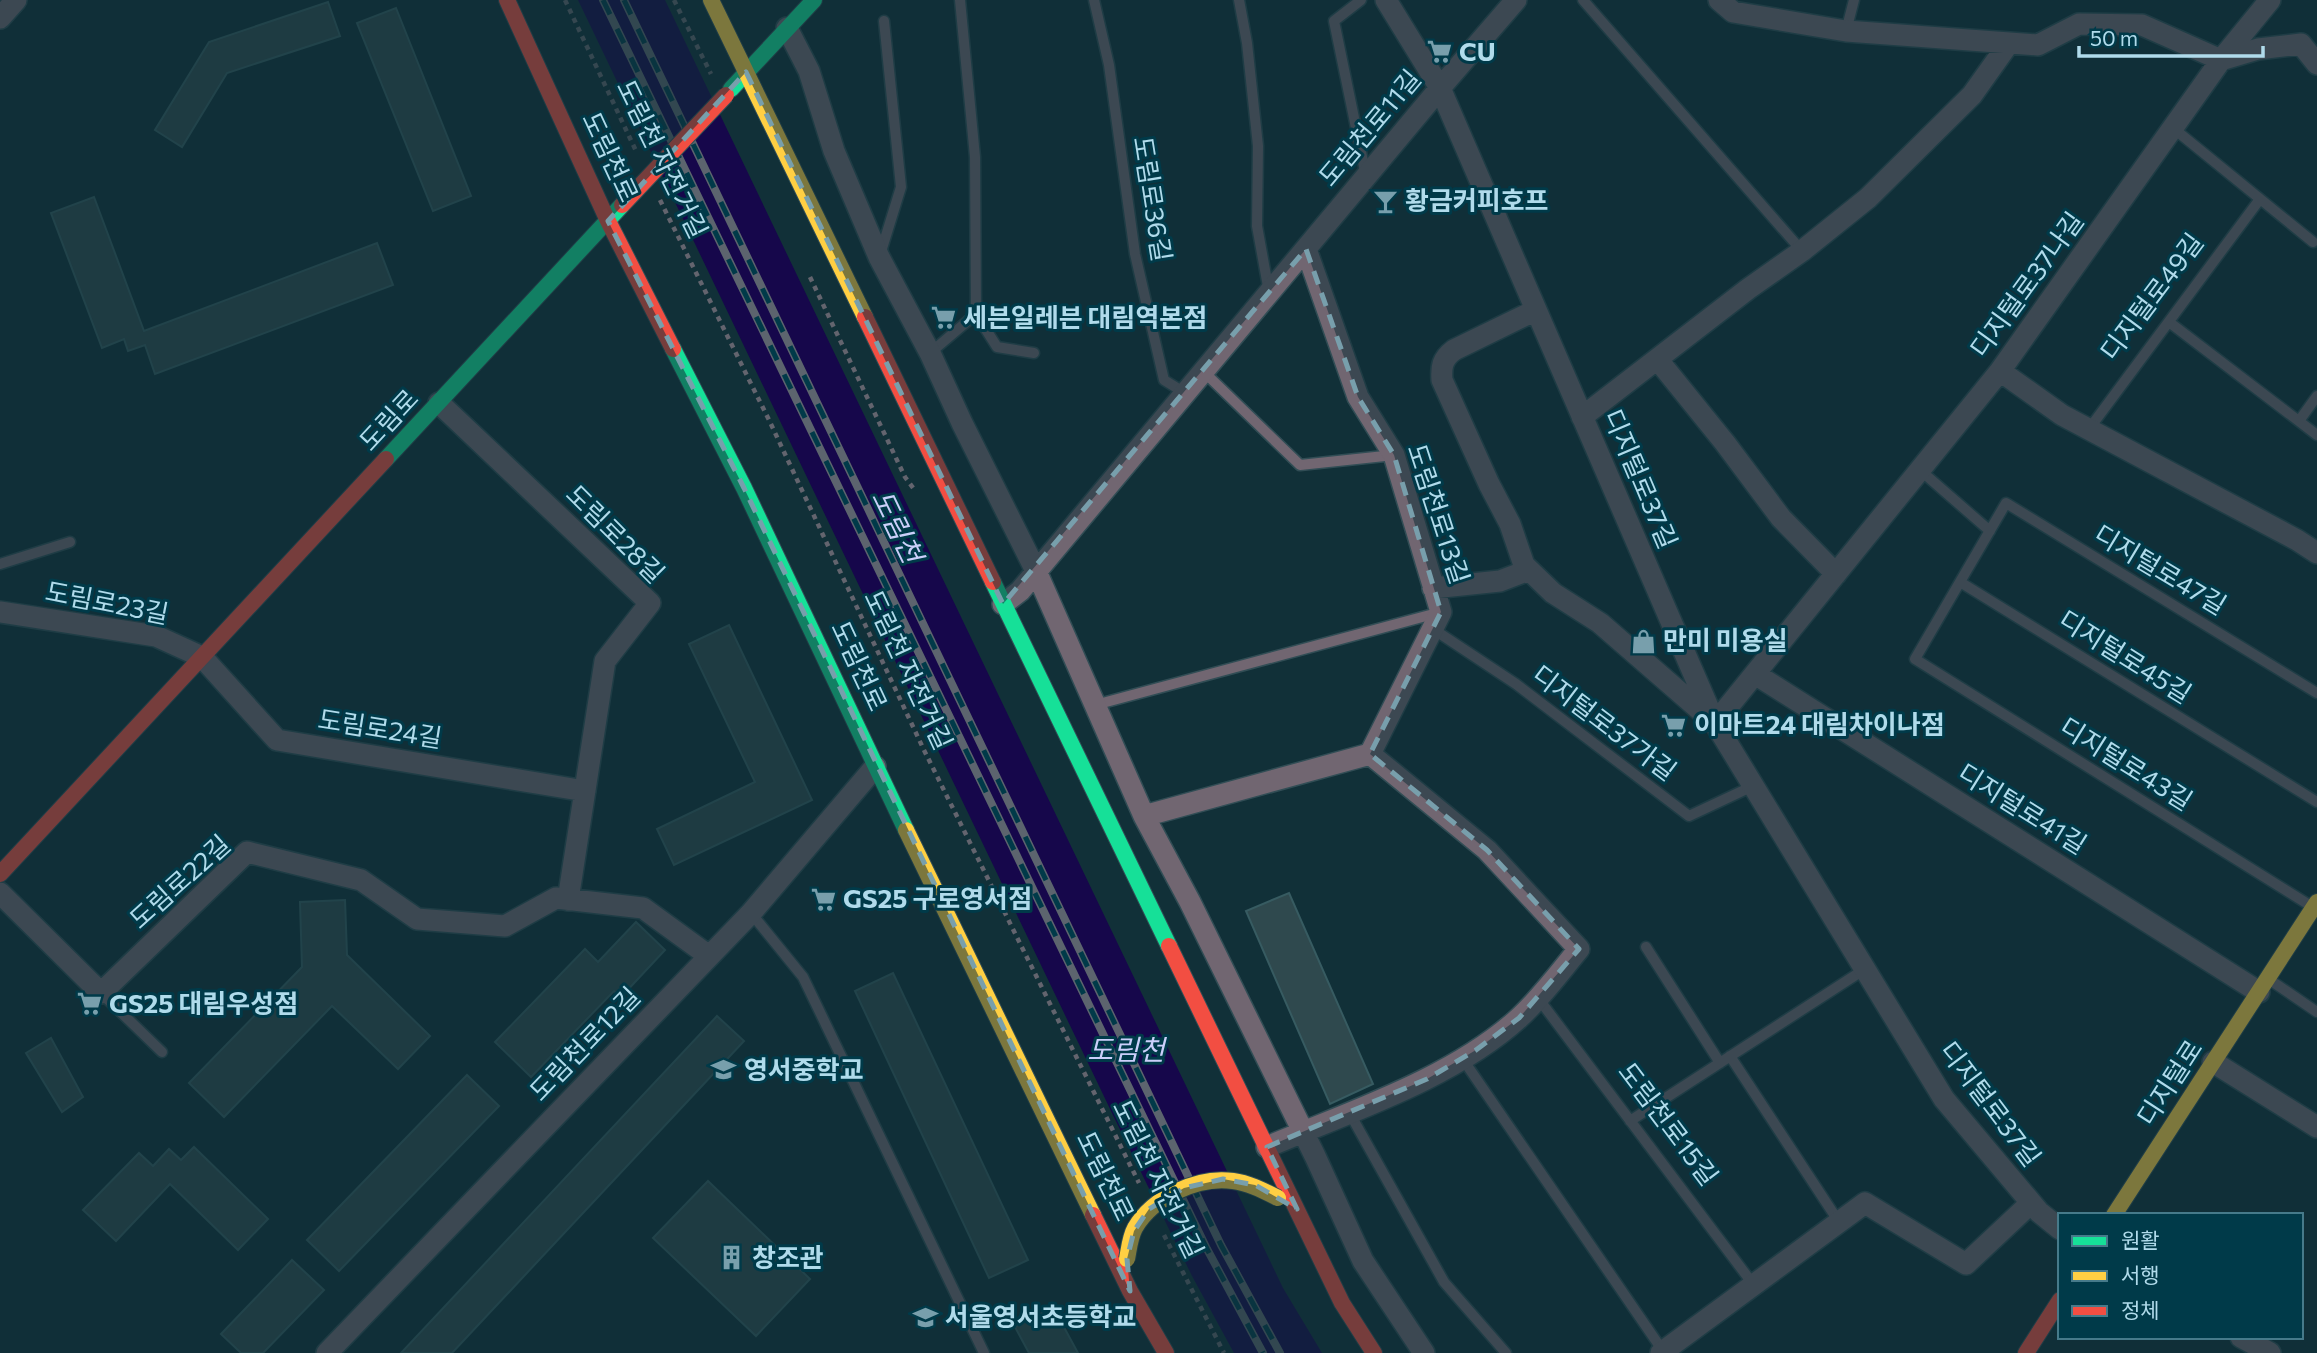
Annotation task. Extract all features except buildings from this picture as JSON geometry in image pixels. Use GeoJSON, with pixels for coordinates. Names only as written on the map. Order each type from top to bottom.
{"type":"FeatureCollection","features":[{"type":"Feature","properties":{"kind":"main road","name":"도림천로"},"geometry":{"type":"LineString","coordinates":[[507,0],[608,221],[744,488],[1129,1291],[1166,1353]]}},
{"type":"Feature","properties":{"kind":"main road"},"geometry":{"type":"LineString","coordinates":[[711,0],[1342,1303],[1374,1353]]}},
{"type":"Feature","properties":{"kind":"main road","name":"도림로"},"geometry":{"type":"LineString","coordinates":[[0,873],[814,0]]}},
{"type":"Feature","properties":{"kind":"main road","name":"디지털로"},"geometry":{"type":"LineString","coordinates":[[2115,1213],[2315,904]]}},
{"type":"Feature","properties":{"kind":"main road"},"geometry":{"type":"LineString","coordinates":[[1129,1291],[1126,1259],[1134,1231],[1149,1209],[1184,1188],[1223,1180],[1255,1185],[1297,1209]]}},
{"type":"Feature","properties":{"kind":"main road"},"geometry":{"type":"LineString","coordinates":[[2026,1353],[2058,1303]]}},
{"type":"Feature","properties":{"kind":"street"},"geometry":{"type":"LineString","coordinates":[[0,18],[16,0]]}},
{"type":"Feature","properties":{"kind":"street","name":"디지털로37길"},"geometry":{"type":"LineString","coordinates":[[1386,0],[1440,88],[1715,723],[1944,1099],[2031,1203],[2058,1227]]}},
{"type":"Feature","properties":{"kind":"street","name":"도림천로11길"},"geometry":{"type":"LineString","coordinates":[[1003,604],[1020,590],[1516,0]]}},
{"type":"Feature","properties":{"kind":"street"},"geometry":{"type":"LineString","coordinates":[[1719,0],[1733,12],[1846,31],[2038,45],[2079,24],[2143,25],[2221,60],[2258,49],[2301,44],[2317,64]]}},
{"type":"Feature","properties":{"kind":"street","name":"디지털로37나길"},"geometry":{"type":"LineString","coordinates":[[1715,723],[2000,372],[2221,60],[2270,0]]}},
{"type":"Feature","properties":{"kind":"street"},"geometry":{"type":"LineString","coordinates":[[788,28],[809,71],[834,151],[879,257],[930,353],[1036,571],[1144,816],[1190,902],[1363,1261],[1424,1353]]}},
{"type":"Feature","properties":{"kind":"street"},"geometry":{"type":"LineString","coordinates":[[1582,417],[1868,198],[1972,95],[2010,43]]}},
{"type":"Feature","properties":{"kind":"street","name":"도림천로13길"},"geometry":{"type":"LineString","coordinates":[[1306,248],[1357,397],[1394,455],[1433,588],[1437,621]]}},
{"type":"Feature","properties":{"kind":"street"},"geometry":{"type":"LineString","coordinates":[[1536,310],[1448,354],[1441,368],[1442,380],[1510,524],[1524,565],[1553,593],[1600,623],[1715,723]]}},
{"type":"Feature","properties":{"kind":"street"},"geometry":{"type":"LineString","coordinates":[[1658,360],[1781,518],[1836,574]]}},
{"type":"Feature","properties":{"kind":"street"},"geometry":{"type":"LineString","coordinates":[[2000,372],[2062,415],[2317,553]]}},
{"type":"Feature","properties":{"kind":"street","name":"도림로28길"},"geometry":{"type":"LineString","coordinates":[[439,403],[650,603],[605,661],[568,900]]}},
{"type":"Feature","properties":{"kind":"street"},"geometry":{"type":"LineString","coordinates":[[1433,588],[1500,582],[1529,570]]}},
{"type":"Feature","properties":{"kind":"street","name":"도림로23길"},"geometry":{"type":"LineString","coordinates":[[0,612],[156,636],[202,657]]}},
{"type":"Feature","properties":{"kind":"street"},"geometry":{"type":"LineString","coordinates":[[1144,816],[1370,754],[1437,621]]}},
{"type":"Feature","properties":{"kind":"street","name":"도림로24길"},"geometry":{"type":"LineString","coordinates":[[202,657],[277,740],[585,791]]}},
{"type":"Feature","properties":{"kind":"street","name":"디지털로41길"},"geometry":{"type":"LineString","coordinates":[[1755,674],[2263,985]]}},
{"type":"Feature","properties":{"kind":"street"},"geometry":{"type":"LineString","coordinates":[[1267,1147],[1427,1079],[1462,1058],[1519,1018],[1579,949],[1488,850],[1370,754]]}},
{"type":"Feature","properties":{"kind":"street","name":"도림천로12길"},"geometry":{"type":"LineString","coordinates":[[327,1353],[751,913],[876,767]]}},
{"type":"Feature","properties":{"kind":"street","name":"도림로22길"},"geometry":{"type":"LineString","coordinates":[[101,993],[247,852],[361,880],[416,919],[505,926],[556,898],[643,908],[709,956]]}},
{"type":"Feature","properties":{"kind":"street"},"geometry":{"type":"LineString","coordinates":[[0,892],[101,993]]}},
{"type":"Feature","properties":{"kind":"street"},"geometry":{"type":"LineString","coordinates":[[2213,1062],[2317,1127]]}},
{"type":"Feature","properties":{"kind":"street"},"geometry":{"type":"LineString","coordinates":[[1662,1352],[1865,1203],[1966,1264],[2031,1203]]}},
{"type":"Feature","properties":{"kind":"street"},"geometry":{"type":"LineString","coordinates":[[2245,1339],[2270,1353]]}},
{"type":"Feature","properties":{"kind":"lane"},"geometry":{"type":"LineString","coordinates":[[960,0],[975,157],[975,314],[998,346],[1034,353]]}},
{"type":"Feature","properties":{"kind":"lane","name":"도림로36길"},"geometry":{"type":"LineString","coordinates":[[1094,0],[1109,65],[1135,254],[1164,380],[1185,393]]}},
{"type":"Feature","properties":{"kind":"lane"},"geometry":{"type":"LineString","coordinates":[[1239,0],[1247,43],[1258,146],[1257,226],[1269,292]]}},
{"type":"Feature","properties":{"kind":"lane"},"geometry":{"type":"LineString","coordinates":[[1361,0],[1334,21],[1366,176]]}},
{"type":"Feature","properties":{"kind":"lane"},"geometry":{"type":"LineString","coordinates":[[1583,0],[1802,251]]}},
{"type":"Feature","properties":{"kind":"lane"},"geometry":{"type":"LineString","coordinates":[[1846,31],[1854,0]]}},
{"type":"Feature","properties":{"kind":"lane"},"geometry":{"type":"LineString","coordinates":[[879,257],[901,187],[884,21]]}},
{"type":"Feature","properties":{"kind":"lane"},"geometry":{"type":"LineString","coordinates":[[2173,128],[2313,242]]}},
{"type":"Feature","properties":{"kind":"lane","name":"디지털로49길"},"geometry":{"type":"LineString","coordinates":[[2089,429],[2260,199]]}},
{"type":"Feature","properties":{"kind":"lane"},"geometry":{"type":"LineString","coordinates":[[930,353],[975,314]]}},
{"type":"Feature","properties":{"kind":"lane"},"geometry":{"type":"LineString","coordinates":[[2169,322],[2317,435]]}},
{"type":"Feature","properties":{"kind":"lane"},"geometry":{"type":"LineString","coordinates":[[1203,371],[1300,465],[1394,455]]}},
{"type":"Feature","properties":{"kind":"lane"},"geometry":{"type":"LineString","coordinates":[[2299,421],[2317,396]]}},
{"type":"Feature","properties":{"kind":"lane"},"geometry":{"type":"LineString","coordinates":[[1920,470],[1990,531],[1960,582]]}},
{"type":"Feature","properties":{"kind":"lane","name":"디지털로47길"},"geometry":{"type":"LineString","coordinates":[[1990,531],[2006,503],[2317,693]]}},
{"type":"Feature","properties":{"kind":"lane"},"geometry":{"type":"LineString","coordinates":[[0,564],[70,542]]}},
{"type":"Feature","properties":{"kind":"lane","name":"디지털로43길"},"geometry":{"type":"LineString","coordinates":[[1960,582],[1914,659],[2315,904]]}},
{"type":"Feature","properties":{"kind":"lane","name":"디지털로45길"},"geometry":{"type":"LineString","coordinates":[[1960,582],[2317,802]]}},
{"type":"Feature","properties":{"kind":"lane"},"geometry":{"type":"LineString","coordinates":[[1095,705],[1437,621]]}},
{"type":"Feature","properties":{"kind":"lane","name":"디지털로37가길"},"geometry":{"type":"LineString","coordinates":[[1437,621],[1689,816],[1752,786]]}},
{"type":"Feature","properties":{"kind":"lane"},"geometry":{"type":"LineString","coordinates":[[751,913],[803,977],[984,1353]]}},
{"type":"Feature","properties":{"kind":"lane"},"geometry":{"type":"LineString","coordinates":[[1646,947],[1720,1063]]}},
{"type":"Feature","properties":{"kind":"lane"},"geometry":{"type":"LineString","coordinates":[[1630,1121],[1865,969]]}},
{"type":"Feature","properties":{"kind":"lane"},"geometry":{"type":"LineString","coordinates":[[2263,985],[2317,1012]]}},
{"type":"Feature","properties":{"kind":"lane"},"geometry":{"type":"LineString","coordinates":[[101,993],[162,1052]]}},
{"type":"Feature","properties":{"kind":"lane","name":"도림천로15길"},"geometry":{"type":"LineString","coordinates":[[1538,998],[1753,1284]]}},
{"type":"Feature","properties":{"kind":"lane"},"geometry":{"type":"LineString","coordinates":[[1730,1056],[1839,1222]]}},
{"type":"Feature","properties":{"kind":"lane"},"geometry":{"type":"LineString","coordinates":[[1462,1058],[1662,1352]]}},
{"type":"Feature","properties":{"kind":"lane"},"geometry":{"type":"LineString","coordinates":[[1349,1112],[1444,1282],[1506,1353]]}},
{"type":"Feature","properties":{"kind":"path","name":"도림천 자전거길"},"geometry":{"type":"LineString","coordinates":[[565,0],[640,159]]}},
{"type":"Feature","properties":{"kind":"path","name":"도림천 자전거길"},"geometry":{"type":"LineString","coordinates":[[659,197],[769,420],[923,748],[1142,1189]]}},
{"type":"Feature","properties":{"kind":"path","name":"도림천 자전거길"},"geometry":{"type":"LineString","coordinates":[[1160,1226],[1224,1353]]}},
{"type":"Feature","properties":{"kind":"highlighted area"},"geometry":{"type":"Polygon","coordinates":[[[746,72],[1003,604],[1306,249],[1358,397],[1394,455],[1441,612],[1370,754],[1487,850],[1579,949],[1519,1018],[1476,1050],[1427,1079],[1267,1147],[1297,1209],[1255,1185],[1223,1179],[1184,1188],[1149,1209],[1134,1231],[1127,1259],[1130,1291],[744,488],[608,221],[746,72]]]}},
{"type":"Feature","properties":{"kind":"water","name":"도림천"},"geometry":{"type":"Polygon","coordinates":[[[578,0],[665,0],[1283,1288],[1322,1353],[1234,1353],[1192,1276],[1112,1113],[578,0]]]}},
{"type":"Feature","properties":{"kind":"railway"},"geometry":{"type":"LineString","coordinates":[[603,0],[1207,1249],[1263,1353]]}},
{"type":"Feature","properties":{"kind":"railway"},"geometry":{"type":"LineString","coordinates":[[624,0],[1221,1245],[1280,1353]]}},
{"type":"Feature","properties":{"kind":"traffic: fast"},"geometry":{"type":"LineString","coordinates":[[731,89],[814,0]]}},
{"type":"Feature","properties":{"kind":"traffic: fast"},"geometry":{"type":"LineString","coordinates":[[386,459],[622,205]]}},
{"type":"Feature","properties":{"kind":"traffic: fast"},"geometry":{"type":"LineString","coordinates":[[673,349],[744,488],[906,830]]}},
{"type":"Feature","properties":{"kind":"traffic: fast"},"geometry":{"type":"LineString","coordinates":[[993,582],[1169,946]]}},
{"type":"Feature","properties":{"kind":"traffic: slow"},"geometry":{"type":"LineString","coordinates":[[711,0],[865,317]]}},
{"type":"Feature","properties":{"kind":"traffic: slow"},"geometry":{"type":"LineString","coordinates":[[906,830],[1093,1215]]}},
{"type":"Feature","properties":{"kind":"traffic: slow"},"geometry":{"type":"LineString","coordinates":[[2115,1213],[2317,902]]}},
{"type":"Feature","properties":{"kind":"traffic: slow"},"geometry":{"type":"LineString","coordinates":[[1127,1259],[1133,1232],[1143,1217],[1165,1198],[1191,1185],[1219,1180],[1233,1181],[1251,1185],[1278,1198]]}},
{"type":"Feature","properties":{"kind":"traffic: jam"},"geometry":{"type":"LineString","coordinates":[[507,0],[608,221],[673,349]]}},
{"type":"Feature","properties":{"kind":"traffic: jam"},"geometry":{"type":"LineString","coordinates":[[622,205],[726,95]]}},
{"type":"Feature","properties":{"kind":"traffic: jam"},"geometry":{"type":"LineString","coordinates":[[865,317],[993,582]]}},
{"type":"Feature","properties":{"kind":"traffic: jam"},"geometry":{"type":"LineString","coordinates":[[0,874],[386,459]]}},
{"type":"Feature","properties":{"kind":"traffic: jam"},"geometry":{"type":"LineString","coordinates":[[1169,946],[1342,1303],[1374,1353]]}},
{"type":"Feature","properties":{"kind":"traffic: jam"},"geometry":{"type":"LineString","coordinates":[[1093,1215],[1130,1291],[1166,1353]]}},
{"type":"Feature","properties":{"kind":"traffic: jam"},"geometry":{"type":"LineString","coordinates":[[2026,1353],[2058,1303]]}},
{"type":"Feature","properties":{"kind":"place","name":"CU"},"geometry":{"type":"Point","coordinates":[1439,52]}},
{"type":"Feature","properties":{"kind":"place","name":"황금커피호프"},"geometry":{"type":"Point","coordinates":[1385,201]}},
{"type":"Feature","properties":{"kind":"place","name":"세븐일레븐 대림역본점"},"geometry":{"type":"Point","coordinates":[943,318]}},
{"type":"Feature","properties":{"kind":"place","name":"만미 미용실"},"geometry":{"type":"Point","coordinates":[1643,641]}},
{"type":"Feature","properties":{"kind":"place","name":"이마트24 대림차이나점"},"geometry":{"type":"Point","coordinates":[1674,725]}},
{"type":"Feature","properties":{"kind":"place","name":"GS25 구로영서점"},"geometry":{"type":"Point","coordinates":[823,899]}},
{"type":"Feature","properties":{"kind":"place","name":"GS25 대림우성점"},"geometry":{"type":"Point","coordinates":[89,1004]}},
{"type":"Feature","properties":{"kind":"place","name":"영서중학교"},"geometry":{"type":"Point","coordinates":[724,1070]}},
{"type":"Feature","properties":{"kind":"place","name":"창조관"},"geometry":{"type":"Point","coordinates":[732,1258]}},
{"type":"Feature","properties":{"kind":"place","name":"서울영서초등학교"},"geometry":{"type":"Point","coordinates":[925,1317]}}]}
